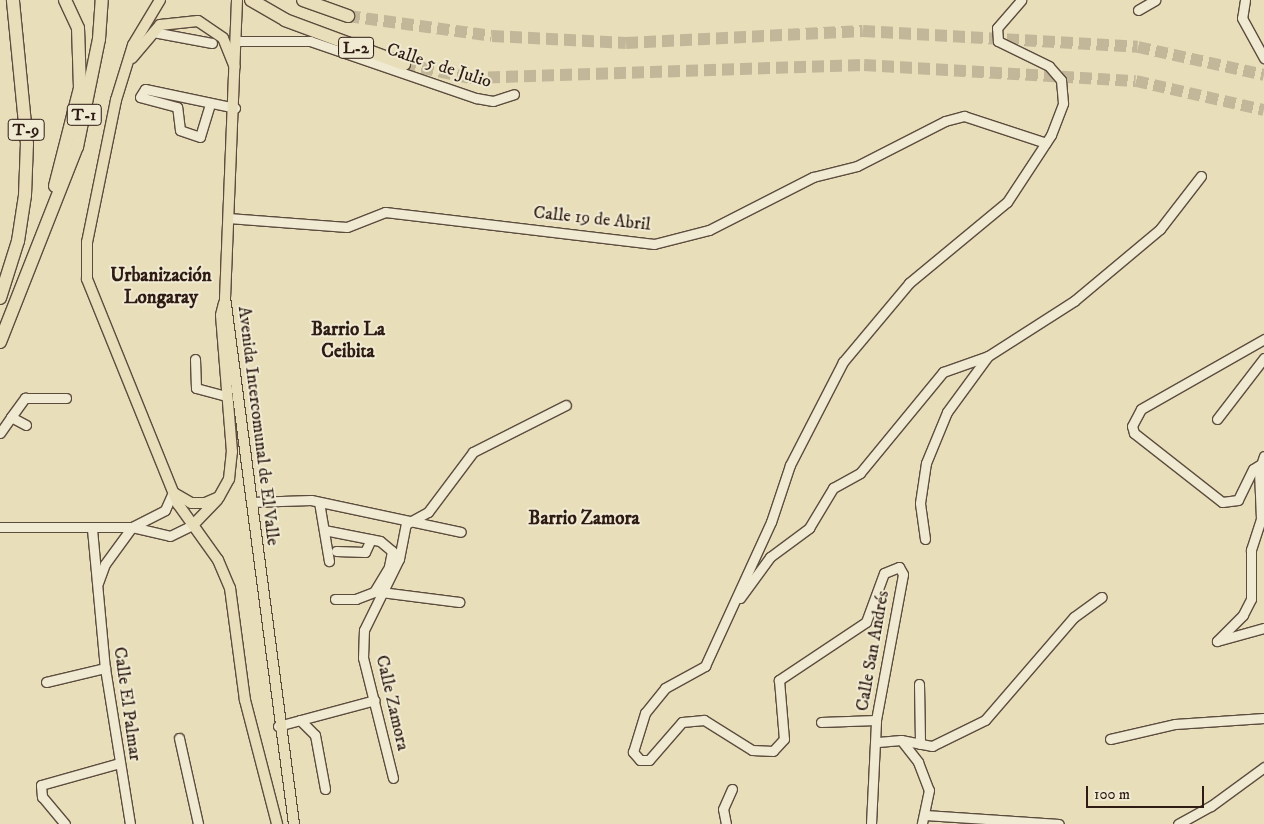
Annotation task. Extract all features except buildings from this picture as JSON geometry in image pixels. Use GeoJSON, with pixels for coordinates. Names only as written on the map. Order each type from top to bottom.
{"type":"FeatureCollection","features":[{"type":"Feature","properties":{"kind":"highway","name":"T-9"},"geometry":{"type":"LineString","coordinates":[[0,298],[12,260],[25,196],[27,144],[13,0]]}},
{"type":"Feature","properties":{"kind":"highway"},"geometry":{"type":"LineString","coordinates":[[0,342],[48,225],[47,210],[80,88],[78,28],[65,0]]}},
{"type":"Feature","properties":{"kind":"highway","name":"T-1"},"geometry":{"type":"LineString","coordinates":[[48,225],[78,147],[99,39],[102,0]]}},
{"type":"Feature","properties":{"kind":"highway","name":"L-2"},"geometry":{"type":"LineString","coordinates":[[251,0],[309,30],[404,64]]}},
{"type":"Feature","properties":{"kind":"highway","name":"L-2"},"geometry":{"type":"LineString","coordinates":[[303,0],[319,8],[348,16]]}},
{"type":"Feature","properties":{"kind":"highway"},"geometry":{"type":"LineString","coordinates":[[0,284],[12,260]]}},
{"type":"Feature","properties":{"kind":"main road"},"geometry":{"type":"LineString","coordinates":[[160,0],[125,67],[85,260],[93,295],[173,492],[193,525],[218,560],[230,588],[245,700],[278,824]]}},
{"type":"Feature","properties":{"kind":"main road","name":"Avenida Intercomunal de El Valle"},"geometry":{"type":"LineString","coordinates":[[237,0],[237,73],[225,297],[278,726],[294,824]]}},
{"type":"Feature","properties":{"kind":"main road"},"geometry":{"type":"LineString","coordinates":[[125,67],[153,32],[170,20],[208,24],[223,38],[237,73]]}},
{"type":"Feature","properties":{"kind":"main road"},"geometry":{"type":"LineString","coordinates":[[193,525],[219,497],[231,464],[221,315],[225,297]]}},
{"type":"Feature","properties":{"kind":"main road"},"geometry":{"type":"LineString","coordinates":[[173,492],[196,504],[219,497]]}},
{"type":"Feature","properties":{"kind":"street"},"geometry":{"type":"LineString","coordinates":[[725,619],[771,522],[790,465],[843,362],[909,284],[1006,202],[1046,142],[1063,103],[1061,80],[1049,66],[998,41],[997,28],[1021,0]]}},
{"type":"Feature","properties":{"kind":"street"},"geometry":{"type":"LineString","coordinates":[[1138,10],[1155,0]]}},
{"type":"Feature","properties":{"kind":"street"},"geometry":{"type":"LineString","coordinates":[[1245,0],[1242,18],[1264,58]]}},
{"type":"Feature","properties":{"kind":"street"},"geometry":{"type":"LineString","coordinates":[[153,32],[212,43]]}},
{"type":"Feature","properties":{"kind":"street","name":"Calle 5 de Julio"},"geometry":{"type":"LineString","coordinates":[[237,41],[310,41],[476,98],[493,101],[514,94]]}},
{"type":"Feature","properties":{"kind":"street"},"geometry":{"type":"LineString","coordinates":[[210,104],[200,137],[180,130],[178,106],[140,98],[145,89],[235,108]]}},
{"type":"Feature","properties":{"kind":"street","name":"Calle 19 de Abril"},"geometry":{"type":"LineString","coordinates":[[228,218],[347,227],[385,212],[654,244],[708,230],[813,177],[857,166],[936,125],[964,116],[1046,142]]}},
{"type":"Feature","properties":{"kind":"street"},"geometry":{"type":"LineString","coordinates":[[725,619],[770,557],[800,538],[833,488],[860,473],[928,386],[958,364],[988,356],[1074,301],[1160,229],[1201,176]]}},
{"type":"Feature","properties":{"kind":"street"},"geometry":{"type":"LineString","coordinates":[[1262,460],[1253,469],[1238,500],[1222,502],[1134,433],[1132,426],[1141,409],[1264,339]]}},
{"type":"Feature","properties":{"kind":"street"},"geometry":{"type":"LineString","coordinates":[[926,539],[920,503],[926,463],[948,412],[988,356]]}},
{"type":"Feature","properties":{"kind":"street"},"geometry":{"type":"LineString","coordinates":[[1217,419],[1264,358]]}},
{"type":"Feature","properties":{"kind":"street"},"geometry":{"type":"LineString","coordinates":[[195,359],[196,388],[226,396]]}},
{"type":"Feature","properties":{"kind":"street"},"geometry":{"type":"LineString","coordinates":[[0,433],[6,420],[25,398],[66,398]]}},
{"type":"Feature","properties":{"kind":"street"},"geometry":{"type":"LineString","coordinates":[[406,524],[428,512],[473,452],[566,405]]}},
{"type":"Feature","properties":{"kind":"street"},"geometry":{"type":"LineString","coordinates":[[6,420],[26,424]]}},
{"type":"Feature","properties":{"kind":"street"},"geometry":{"type":"LineString","coordinates":[[1262,460],[1261,519],[1251,550],[1251,599],[1244,615],[1217,641],[1264,628]]}},
{"type":"Feature","properties":{"kind":"street"},"geometry":{"type":"LineString","coordinates":[[132,527],[165,510],[173,492]]}},
{"type":"Feature","properties":{"kind":"street"},"geometry":{"type":"LineString","coordinates":[[251,502],[320,502],[406,524],[461,532]]}},
{"type":"Feature","properties":{"kind":"street"},"geometry":{"type":"LineString","coordinates":[[320,502],[329,561]]}},
{"type":"Feature","properties":{"kind":"street","name":"Calle Zamora"},"geometry":{"type":"LineString","coordinates":[[393,778],[363,658],[364,630],[380,592],[399,559],[406,524]]}},
{"type":"Feature","properties":{"kind":"street"},"geometry":{"type":"LineString","coordinates":[[0,527],[92,529],[132,527],[170,536],[193,525]]}},
{"type":"Feature","properties":{"kind":"street","name":"Calle El Palmar"},"geometry":{"type":"LineString","coordinates":[[96,588],[105,564],[132,527]]}},
{"type":"Feature","properties":{"kind":"street","name":"Calle El Palmar"},"geometry":{"type":"LineString","coordinates":[[92,529],[96,588],[105,668],[130,824]]}},
{"type":"Feature","properties":{"kind":"street"},"geometry":{"type":"LineString","coordinates":[[324,530],[370,539],[392,551],[380,584],[367,596],[335,599]]}},
{"type":"Feature","properties":{"kind":"street"},"geometry":{"type":"LineString","coordinates":[[336,551],[365,552],[370,539]]}},
{"type":"Feature","properties":{"kind":"street","name":"Calle San Andrés"},"geometry":{"type":"LineString","coordinates":[[725,619],[705,666],[665,688],[645,713],[633,752],[640,760],[649,760],[682,722],[704,720],[752,750],[773,751],[784,739],[779,680],[786,671],[856,631],[872,610],[884,573],[893,566],[903,574],[876,720],[878,742],[872,824]]}},
{"type":"Feature","properties":{"kind":"street"},"geometry":{"type":"LineString","coordinates":[[380,592],[459,602]]}},
{"type":"Feature","properties":{"kind":"street"},"geometry":{"type":"LineString","coordinates":[[878,742],[901,740],[932,746],[985,720],[1074,617],[1102,597]]}},
{"type":"Feature","properties":{"kind":"street"},"geometry":{"type":"LineString","coordinates":[[46,682],[105,668]]}},
{"type":"Feature","properties":{"kind":"street"},"geometry":{"type":"LineString","coordinates":[[919,684],[920,744]]}},
{"type":"Feature","properties":{"kind":"street"},"geometry":{"type":"LineString","coordinates":[[278,726],[375,700]]}},
{"type":"Feature","properties":{"kind":"street"},"geometry":{"type":"LineString","coordinates":[[1110,739],[1175,724],[1264,718]]}},
{"type":"Feature","properties":{"kind":"street"},"geometry":{"type":"LineString","coordinates":[[300,720],[315,735],[325,789]]}},
{"type":"Feature","properties":{"kind":"street"},"geometry":{"type":"LineString","coordinates":[[821,722],[876,720]]}},
{"type":"Feature","properties":{"kind":"street"},"geometry":{"type":"LineString","coordinates":[[179,738],[198,824]]}},
{"type":"Feature","properties":{"kind":"street"},"geometry":{"type":"LineString","coordinates":[[901,740],[918,762],[929,790],[924,820],[1058,824]]}},
{"type":"Feature","properties":{"kind":"street"},"geometry":{"type":"LineString","coordinates":[[65,824],[42,797],[41,785],[120,763]]}},
{"type":"Feature","properties":{"kind":"street"},"geometry":{"type":"LineString","coordinates":[[1178,824],[1211,806],[1264,767]]}},
{"type":"Feature","properties":{"kind":"street"},"geometry":{"type":"LineString","coordinates":[[726,824],[723,809],[732,788]]}},
{"type":"Feature","properties":{"kind":"tunnel"},"geometry":{"type":"LineString","coordinates":[[348,16],[492,36],[626,43],[863,31],[1138,47],[1264,75]]}},
{"type":"Feature","properties":{"kind":"tunnel"},"geometry":{"type":"LineString","coordinates":[[404,64],[470,78],[864,65],[1136,81],[1264,110]]}},
{"type":"Feature","properties":{"kind":"district","name":"Urbanización Longaray"},"geometry":{"type":"Point","coordinates":[161,287]}},
{"type":"Feature","properties":{"kind":"district","name":"Barrio La Ceibita"},"geometry":{"type":"Point","coordinates":[348,341]}},
{"type":"Feature","properties":{"kind":"district","name":"Barrio Zamora"},"geometry":{"type":"Point","coordinates":[584,519]}}]}
